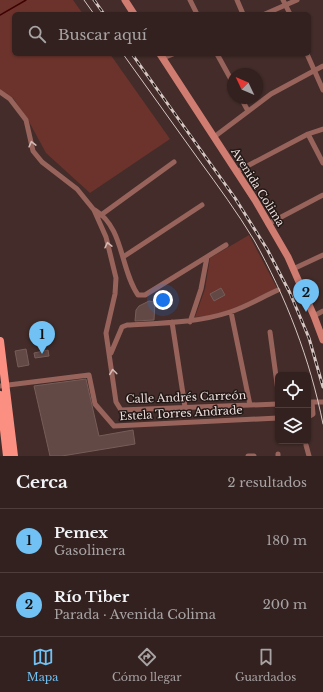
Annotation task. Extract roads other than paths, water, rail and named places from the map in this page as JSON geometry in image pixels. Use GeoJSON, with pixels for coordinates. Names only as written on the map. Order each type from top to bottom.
{"type":"FeatureCollection","features":[{"type":"Feature","properties":{"kind":"main road"},"geometry":{"type":"LineString","coordinates":[[0,341],[3,385],[14,456]]}},
{"type":"Feature","properties":{"kind":"main road"},"geometry":{"type":"LineString","coordinates":[[0,396],[7,456]]}},
{"type":"Feature","properties":{"kind":"street"},"geometry":{"type":"LineString","coordinates":[[125,0],[133,12]]}},
{"type":"Feature","properties":{"kind":"street"},"geometry":{"type":"LineString","coordinates":[[190,0],[195,12]]}},
{"type":"Feature","properties":{"kind":"street"},"geometry":{"type":"LineString","coordinates":[[237,0],[242,12]]}},
{"type":"Feature","properties":{"kind":"street"},"geometry":{"type":"LineString","coordinates":[[268,12],[284,2],[297,0]]}},
{"type":"Feature","properties":{"kind":"street"},"geometry":{"type":"LineString","coordinates":[[284,2],[289,12]]}},
{"type":"Feature","properties":{"kind":"street","name":"Avenida Colima"},"geometry":{"type":"LineString","coordinates":[[162,56],[268,224],[293,269],[323,340]]}},
{"type":"Feature","properties":{"kind":"street"},"geometry":{"type":"LineString","coordinates":[[218,56],[227,72]]}},
{"type":"Feature","properties":{"kind":"street"},"geometry":{"type":"LineString","coordinates":[[308,56],[323,90]]}},
{"type":"Feature","properties":{"kind":"street"},"geometry":{"type":"LineString","coordinates":[[214,137],[270,94],[323,66]]}},
{"type":"Feature","properties":{"kind":"street","name":"Calle Andrés Carreón"},"geometry":{"type":"LineString","coordinates":[[0,92],[10,99],[26,120],[33,151],[42,162],[77,189],[94,210],[106,237],[116,278],[115,294],[106,333],[116,402],[121,410],[275,404]]}},
{"type":"Feature","properties":{"kind":"street"},"geometry":{"type":"LineString","coordinates":[[244,104],[248,111]]}},
{"type":"Feature","properties":{"kind":"street"},"geometry":{"type":"LineString","coordinates":[[236,172],[308,134],[323,129]]}},
{"type":"Feature","properties":{"kind":"street"},"geometry":{"type":"LineString","coordinates":[[308,134],[323,163]]}},
{"type":"Feature","properties":{"kind":"street"},"geometry":{"type":"LineString","coordinates":[[102,214],[174,162]]}},
{"type":"Feature","properties":{"kind":"street"},"geometry":{"type":"LineString","coordinates":[[268,224],[323,195]]}},
{"type":"Feature","properties":{"kind":"street"},"geometry":{"type":"LineString","coordinates":[[123,257],[202,205]]}},
{"type":"Feature","properties":{"kind":"street"},"geometry":{"type":"LineString","coordinates":[[94,210],[102,214],[114,232],[128,277],[138,295],[145,295],[226,245]]}},
{"type":"Feature","properties":{"kind":"street"},"geometry":{"type":"LineString","coordinates":[[293,269],[323,255]]}},
{"type":"Feature","properties":{"kind":"street"},"geometry":{"type":"LineString","coordinates":[[190,322],[201,289],[206,257]]}},
{"type":"Feature","properties":{"kind":"street"},"geometry":{"type":"LineString","coordinates":[[110,354],[122,327],[172,322],[190,322],[231,312],[278,290]]}},
{"type":"Feature","properties":{"kind":"street"},"geometry":{"type":"LineString","coordinates":[[314,316],[323,311]]}},
{"type":"Feature","properties":{"kind":"street"},"geometry":{"type":"LineString","coordinates":[[231,312],[250,405]]}},
{"type":"Feature","properties":{"kind":"street"},"geometry":{"type":"LineString","coordinates":[[172,322],[185,407]]}},
{"type":"Feature","properties":{"kind":"street"},"geometry":{"type":"LineString","coordinates":[[270,332],[275,372]]}},
{"type":"Feature","properties":{"kind":"street","name":"Estela Torres Andrade"},"geometry":{"type":"LineString","coordinates":[[3,385],[89,375],[95,404],[114,426],[275,418]]}},
{"type":"Feature","properties":{"kind":"street"},"geometry":{"type":"LineString","coordinates":[[311,402],[323,402]]}},
{"type":"Feature","properties":{"kind":"street"},"geometry":{"type":"LineString","coordinates":[[311,406],[313,414],[311,415]]}},
{"type":"Feature","properties":{"kind":"street"},"geometry":{"type":"LineString","coordinates":[[306,445],[309,456]]}},
{"type":"Feature","properties":{"kind":"street"},"geometry":{"type":"LineString","coordinates":[[248,456],[254,456]]}},
{"type":"Feature","properties":{"kind":"waterway"},"geometry":{"type":"LineString","coordinates":[[0,15],[26,0]]}},
{"type":"Feature","properties":{"kind":"tram line"},"geometry":{"type":"LineString","coordinates":[[84,0],[93,12]]}},
{"type":"Feature","properties":{"kind":"tram line"},"geometry":{"type":"LineString","coordinates":[[124,56],[241,219],[266,262],[296,329],[318,400],[323,424]]}},
{"type":"Feature","properties":{"kind":"railway"},"geometry":{"type":"LineString","coordinates":[[94,0],[103,12]]}},
{"type":"Feature","properties":{"kind":"railway"},"geometry":{"type":"LineString","coordinates":[[133,56],[235,198],[267,249],[290,293],[309,338],[323,387]]}},
{"type":"Feature","properties":{"kind":"place","name":"Río Tiber"},"geometry":{"type":"Point","coordinates":[306,312]}},
{"type":"Feature","properties":{"kind":"place","name":"Pemex"},"geometry":{"type":"Point","coordinates":[42,354]}}]}
